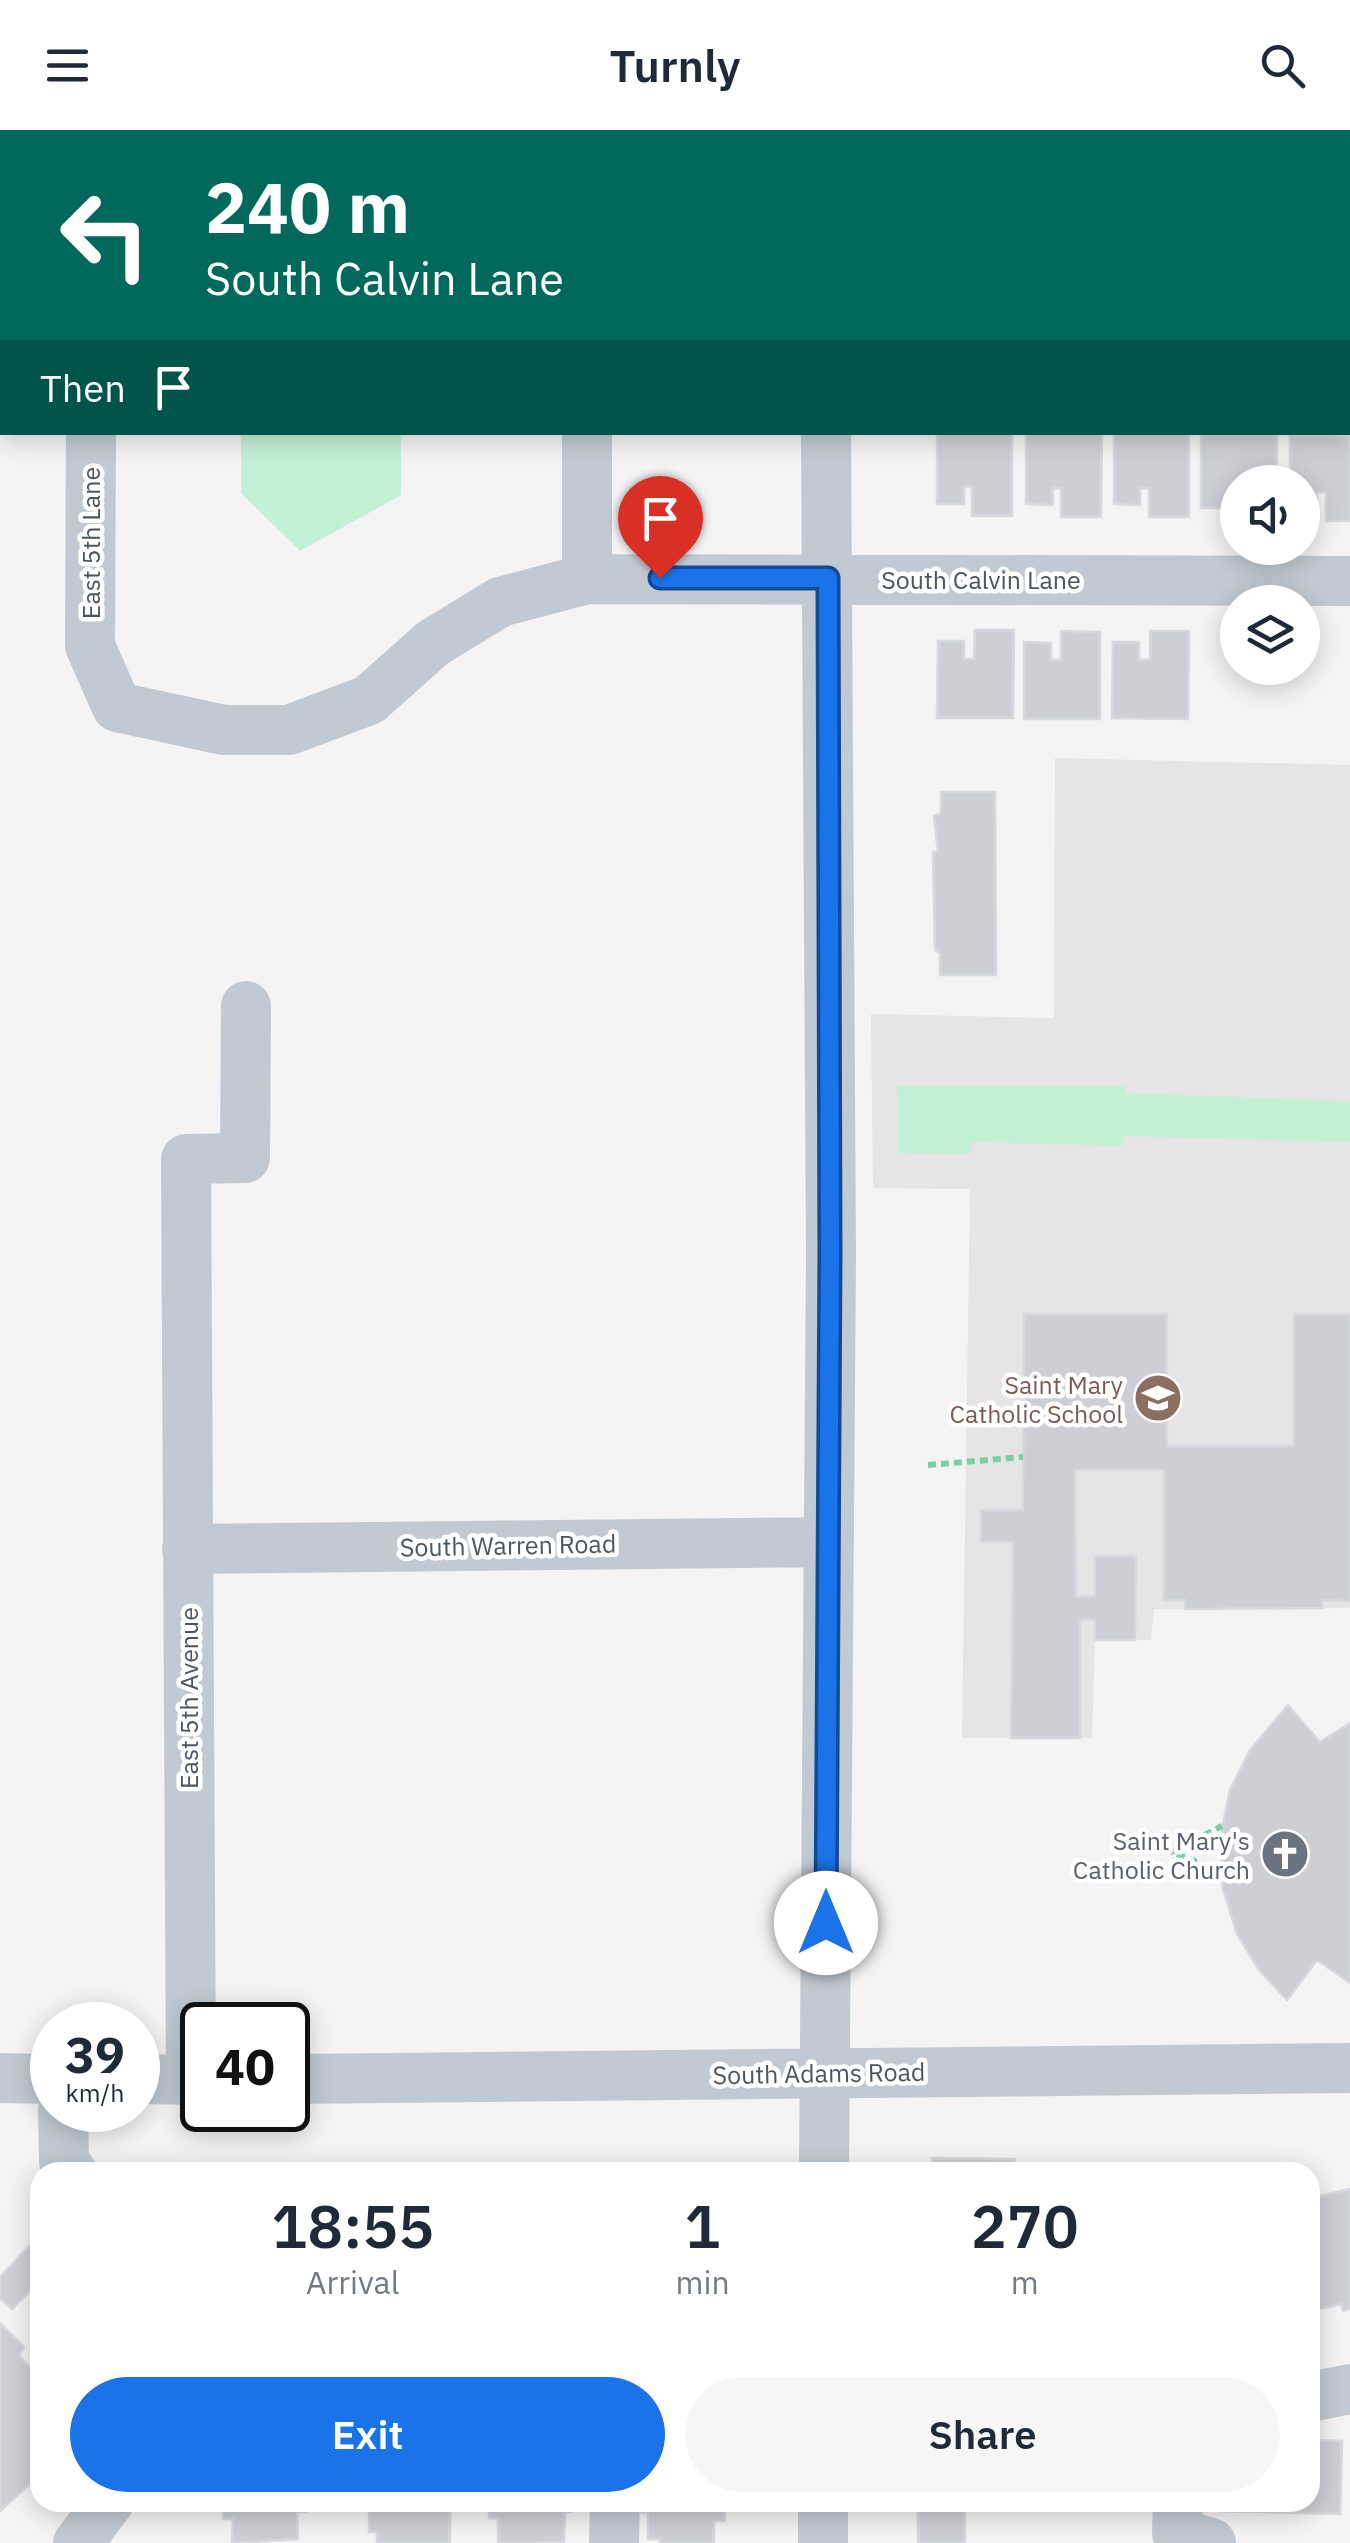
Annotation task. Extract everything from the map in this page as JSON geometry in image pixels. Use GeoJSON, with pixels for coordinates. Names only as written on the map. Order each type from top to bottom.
{"type":"FeatureCollection","features":[{"type":"Feature","properties":{"kind":"street","name":"East 5th Lane"},"geometry":{"type":"LineString","coordinates":[[90,435],[90,646],[117,708]]}},
{"type":"Feature","properties":{"kind":"street"},"geometry":{"type":"LineString","coordinates":[[587,435],[587,578]]}},
{"type":"Feature","properties":{"kind":"street"},"geometry":{"type":"LineString","coordinates":[[824,2162],[829,1542],[826,435]]}},
{"type":"Feature","properties":{"kind":"street","name":"South Calvin Lane"},"geometry":{"type":"LineString","coordinates":[[117,708],[224,730],[289,730],[369,700],[434,644],[500,602],[587,578],[1350,581]]}},
{"type":"Feature","properties":{"kind":"street","name":"East 5th Avenue"},"geometry":{"type":"LineString","coordinates":[[195,2002],[187,1548],[186,1158],[244,1158],[246,1006]]}},
{"type":"Feature","properties":{"kind":"street","name":"South Warren Road"},"geometry":{"type":"LineString","coordinates":[[187,1548],[829,1542]]}},
{"type":"Feature","properties":{"kind":"street","name":"South Adams Road"},"geometry":{"type":"LineString","coordinates":[[310,2079],[1350,2068]]}},
{"type":"Feature","properties":{"kind":"street"},"geometry":{"type":"LineString","coordinates":[[0,2078],[30,2079]]}},
{"type":"Feature","properties":{"kind":"street"},"geometry":{"type":"LineString","coordinates":[[63,2132],[65,2162]]}},
{"type":"Feature","properties":{"kind":"street"},"geometry":{"type":"LineString","coordinates":[[1320,2394],[1350,2389]]}},
{"type":"Feature","properties":{"kind":"street"},"geometry":{"type":"LineString","coordinates":[[78,2543],[101,2512]]}},
{"type":"Feature","properties":{"kind":"street"},"geometry":{"type":"LineString","coordinates":[[614,2543],[615,2512]]}},
{"type":"Feature","properties":{"kind":"street"},"geometry":{"type":"LineString","coordinates":[[823,2543],[824,2512]]}},
{"type":"Feature","properties":{"kind":"street"},"geometry":{"type":"LineString","coordinates":[[1178,2512],[1177,2533],[1212,2543]]}},
{"type":"Feature","properties":{"kind":"path"},"geometry":{"type":"LineString","coordinates":[[928,1466],[1023,1458]]}},
{"type":"Feature","properties":{"kind":"path"},"geometry":{"type":"LineString","coordinates":[[1221,1871],[1171,1852],[1222,1826]]}},
{"type":"Feature","properties":{"kind":"shaded area","name":"Saint Mary Catholic School"},"geometry":{"type":"Polygon","coordinates":[[[1055,758],[1350,765],[1350,1608],[1154,1609],[1151,1640],[1095,1641],[1092,1738],[962,1738],[970,1189],[873,1188],[871,1014],[1054,1018],[1055,758]]]}},
{"type":"Feature","properties":{"kind":"green space"},"geometry":{"type":"Polygon","coordinates":[[[241,435],[401,435],[401,495],[300,551],[241,493],[241,435]]]}},
{"type":"Feature","properties":{"kind":"green space"},"geometry":{"type":"Polygon","coordinates":[[[897,1086],[1125,1086],[1126,1093],[1350,1101],[1350,1142],[1124,1136],[1122,1146],[972,1142],[971,1154],[898,1153],[897,1086]]]}},
{"type":"Feature","properties":{"kind":"building"},"geometry":{"type":"Polygon","coordinates":[[[937,435],[1012,435],[1012,516],[972,516],[972,487],[964,487],[964,504],[937,504],[937,435]]]}},
{"type":"Feature","properties":{"kind":"building"},"geometry":{"type":"Polygon","coordinates":[[[1026,435],[1102,435],[1101,517],[1061,517],[1061,488],[1053,488],[1053,505],[1026,504],[1026,435]]]}},
{"type":"Feature","properties":{"kind":"building"},"geometry":{"type":"Polygon","coordinates":[[[1114,435],[1189,435],[1189,517],[1149,517],[1149,488],[1140,488],[1140,505],[1114,504],[1114,435]]]}},
{"type":"Feature","properties":{"kind":"building"},"geometry":{"type":"Polygon","coordinates":[[[1201,435],[1277,435],[1277,465],[1220,465],[1220,508],[1201,508],[1201,435]]]}},
{"type":"Feature","properties":{"kind":"building"},"geometry":{"type":"Polygon","coordinates":[[[1290,436],[1350,436],[1350,521],[1326,521],[1326,492],[1320,492],[1320,465],[1290,465],[1290,436]]]}},
{"type":"Feature","properties":{"kind":"building"},"geometry":{"type":"Polygon","coordinates":[[[975,630],[1014,630],[1013,718],[937,718],[938,641],[964,641],[964,659],[974,659],[975,630]]]}},
{"type":"Feature","properties":{"kind":"building"},"geometry":{"type":"Polygon","coordinates":[[[1061,631],[1100,632],[1100,719],[1024,719],[1024,642],[1051,643],[1051,660],[1061,660],[1061,631]]]}},
{"type":"Feature","properties":{"kind":"building"},"geometry":{"type":"Polygon","coordinates":[[[1150,631],[1189,631],[1188,719],[1112,718],[1113,642],[1139,642],[1139,660],[1150,660],[1150,631]]]}},
{"type":"Feature","properties":{"kind":"building"},"geometry":{"type":"Polygon","coordinates":[[[941,792],[995,792],[996,975],[940,975],[940,953],[935,950],[933,852],[938,852],[934,816],[941,813],[941,792]]]}},
{"type":"Feature","properties":{"kind":"building"},"geometry":{"type":"Polygon","coordinates":[[[1024,1314],[1167,1314],[1167,1446],[1294,1446],[1294,1314],[1350,1314],[1350,1601],[1322,1600],[1322,1608],[1185,1609],[1185,1600],[1164,1600],[1164,1470],[1075,1470],[1076,1597],[1095,1596],[1095,1556],[1136,1556],[1135,1640],[1095,1640],[1095,1620],[1080,1620],[1080,1738],[1011,1738],[1013,1542],[981,1542],[981,1510],[1023,1510],[1024,1314]]]}},
{"type":"Feature","properties":{"kind":"building","name":"Saint Mary's Catholic Church"},"geometry":{"type":"Polygon","coordinates":[[[1288,1705],[1320,1742],[1350,1723],[1350,1983],[1317,1960],[1287,2000],[1259,1970],[1237,1934],[1223,1889],[1220,1838],[1230,1790],[1250,1750],[1288,1705]]]}},
{"type":"Feature","properties":{"kind":"building"},"geometry":{"type":"Polygon","coordinates":[[[932,2158],[1015,2159],[1015,2162],[932,2162],[932,2158]]]}},
{"type":"Feature","properties":{"kind":"building"},"geometry":{"type":"Polygon","coordinates":[[[1350,2189],[1350,2309],[1343,2311],[1341,2304],[1320,2309],[1320,2196],[1350,2189]]]}},
{"type":"Feature","properties":{"kind":"building"},"geometry":{"type":"Polygon","coordinates":[[[29,2246],[30,2291],[12,2309],[0,2298],[0,2277],[29,2246]]]}},
{"type":"Feature","properties":{"kind":"building"},"geometry":{"type":"Polygon","coordinates":[[[0,2323],[24,2347],[19,2356],[30,2367],[30,2484],[0,2511],[0,2323]]]}},
{"type":"Feature","properties":{"kind":"building"},"geometry":{"type":"Polygon","coordinates":[[[1320,2440],[1342,2441],[1340,2514],[1260,2512],[1320,2512],[1320,2440]]]}},
{"type":"Feature","properties":{"kind":"building"},"geometry":{"type":"Polygon","coordinates":[[[223,2512],[297,2512],[298,2539],[232,2543],[233,2519],[223,2519],[223,2512]]]}},
{"type":"Feature","properties":{"kind":"building"},"geometry":{"type":"Polygon","coordinates":[[[369,2512],[450,2512],[450,2543],[377,2543],[377,2532],[369,2532],[369,2512]]]}},
{"type":"Feature","properties":{"kind":"building"},"geometry":{"type":"Polygon","coordinates":[[[489,2512],[565,2512],[564,2542],[498,2543],[498,2519],[489,2518],[489,2512]]]}},
{"type":"Feature","properties":{"kind":"building"},"geometry":{"type":"Polygon","coordinates":[[[725,2512],[725,2521],[714,2521],[714,2543],[660,2543],[660,2539],[648,2539],[648,2513],[641,2513],[725,2512]]]}},
{"type":"Feature","properties":{"kind":"building"},"geometry":{"type":"Polygon","coordinates":[[[918,2512],[965,2512],[965,2543],[918,2543],[918,2512]]]}},
{"type":"Feature","properties":{"kind":"place","name":"Saint Mary Catholic School"},"geometry":{"type":"Point","coordinates":[1158,1398]}},
{"type":"Feature","properties":{"kind":"place","name":"Saint Mary's Catholic Church"},"geometry":{"type":"Point","coordinates":[1285,1854]}},
{"type":"Feature","properties":{"kind":"route"},"geometry":{"type":"LineString","coordinates":[[660,578],[828,578],[830,1255],[826,1923]]}}]}
